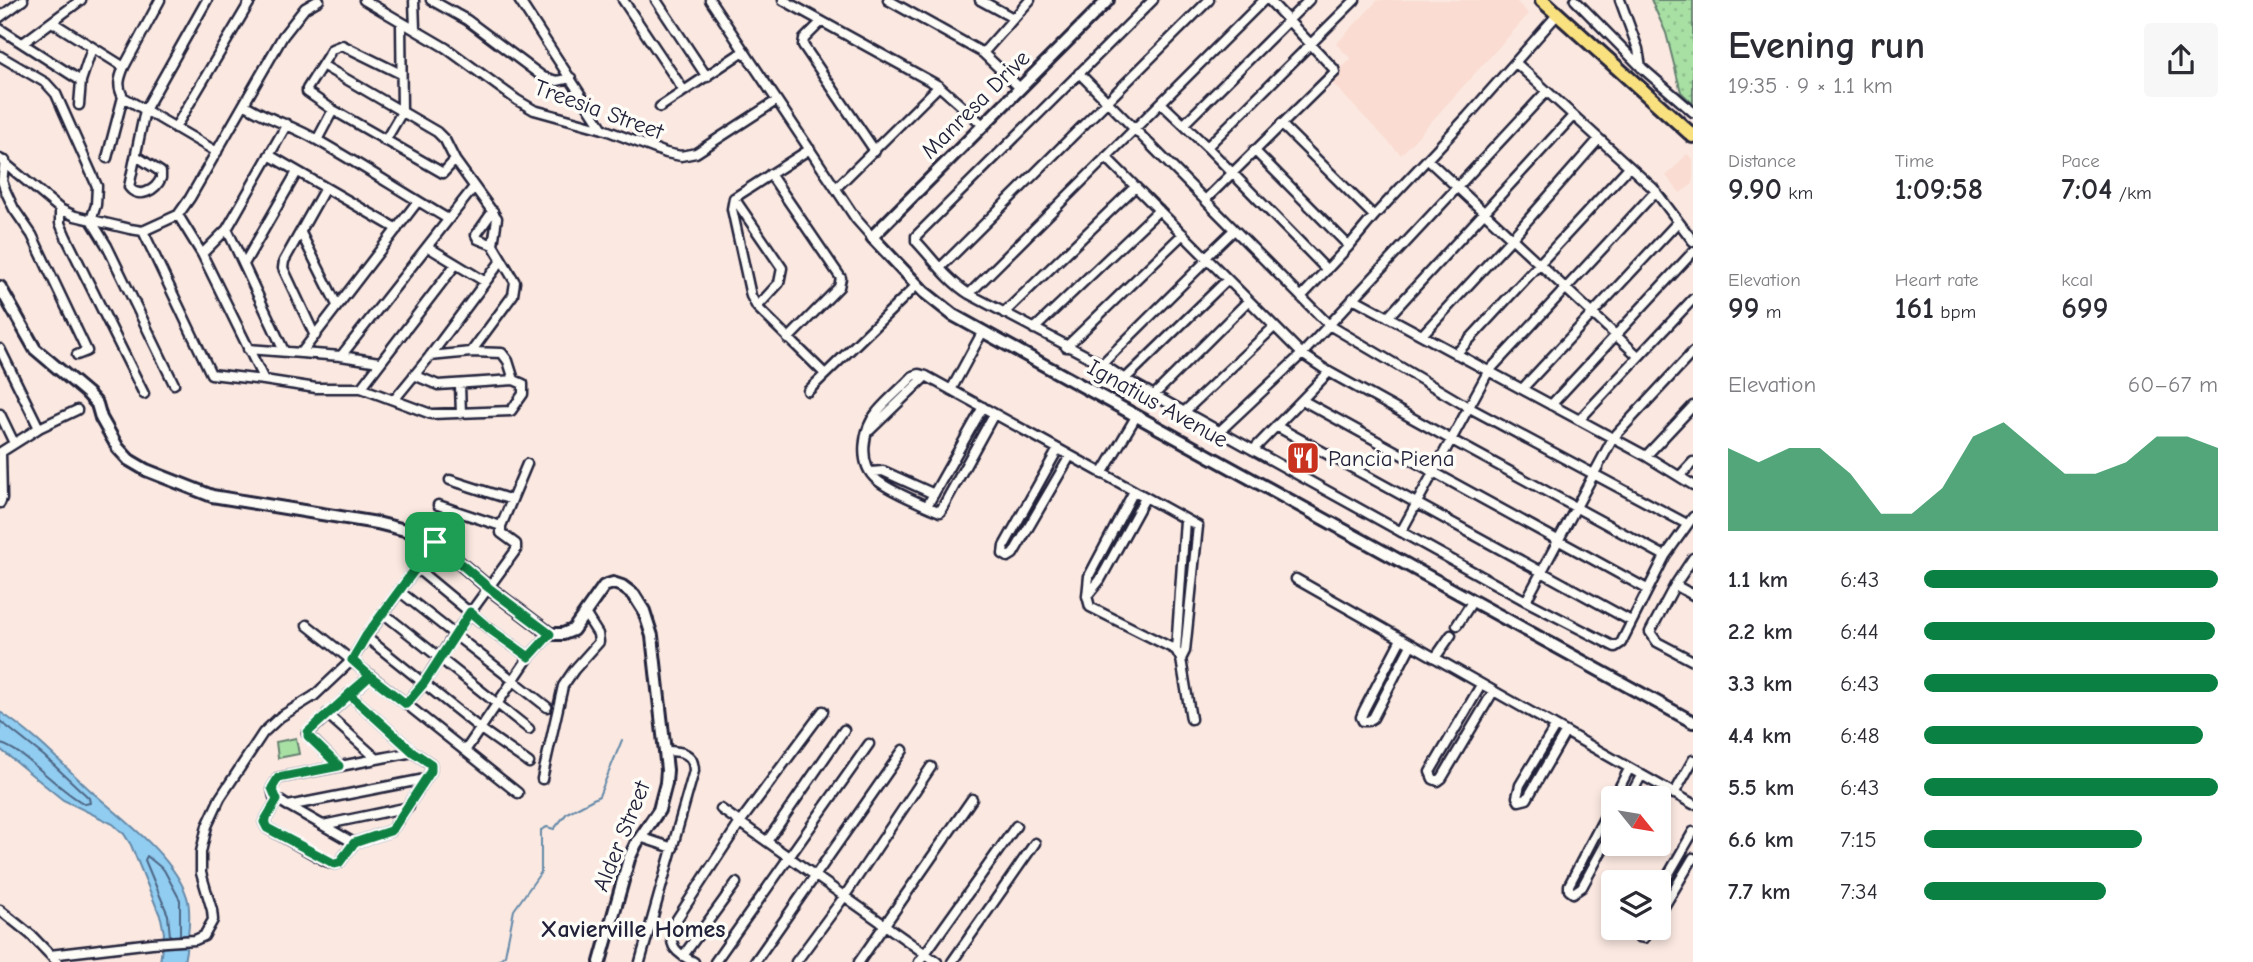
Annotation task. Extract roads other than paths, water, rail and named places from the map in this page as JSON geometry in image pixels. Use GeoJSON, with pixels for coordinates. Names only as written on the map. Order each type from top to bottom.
{"type":"FeatureCollection","features":[{"type":"Feature","properties":{"kind":"main road"},"geometry":{"type":"LineString","coordinates":[[1542,0],[1693,136]]}},
{"type":"Feature","properties":{"kind":"street"},"geometry":{"type":"LineString","coordinates":[[0,17],[23,0]]}},
{"type":"Feature","properties":{"kind":"street"},"geometry":{"type":"LineString","coordinates":[[23,43],[80,0]]}},
{"type":"Feature","properties":{"kind":"street"},"geometry":{"type":"LineString","coordinates":[[160,0],[124,67],[119,79],[119,89],[123,97],[217,152]]}},
{"type":"Feature","properties":{"kind":"street"},"geometry":{"type":"LineString","coordinates":[[136,156],[161,172],[161,178],[153,188],[138,194],[129,187],[145,110],[207,0]]}},
{"type":"Feature","properties":{"kind":"street"},"geometry":{"type":"LineString","coordinates":[[175,128],[251,0]]}},
{"type":"Feature","properties":{"kind":"street"},"geometry":{"type":"LineString","coordinates":[[2,160],[60,209],[75,216],[142,231],[178,215],[295,18],[319,0]]}},
{"type":"Feature","properties":{"kind":"street","name":"Treesia Street"},"geometry":{"type":"LineString","coordinates":[[363,0],[415,29],[534,110],[603,129],[666,153],[681,156],[702,150],[776,101]]}},
{"type":"Feature","properties":{"kind":"street"},"geometry":{"type":"LineString","coordinates":[[414,0],[415,29]]}},
{"type":"Feature","properties":{"kind":"street"},"geometry":{"type":"LineString","coordinates":[[431,0],[467,20],[543,77],[557,81],[571,78]]}},
{"type":"Feature","properties":{"kind":"street"},"geometry":{"type":"LineString","coordinates":[[519,0],[603,129]]}},
{"type":"Feature","properties":{"kind":"street"},"geometry":{"type":"LineString","coordinates":[[623,0],[684,91]]}},
{"type":"Feature","properties":{"kind":"street"},"geometry":{"type":"LineString","coordinates":[[656,0],[708,77]]}},
{"type":"Feature","properties":{"kind":"street","name":"Ignatius Avenue"},"geometry":{"type":"LineString","coordinates":[[710,0],[856,219],[942,308],[1693,722]]}},
{"type":"Feature","properties":{"kind":"street"},"geometry":{"type":"LineString","coordinates":[[783,0],[939,86],[983,125]]}},
{"type":"Feature","properties":{"kind":"street"},"geometry":{"type":"LineString","coordinates":[[888,0],[983,53],[1020,88]]}},
{"type":"Feature","properties":{"kind":"street"},"geometry":{"type":"LineString","coordinates":[[980,0],[1013,18]]}},
{"type":"Feature","properties":{"kind":"street"},"geometry":{"type":"LineString","coordinates":[[983,53],[1030,0]]}},
{"type":"Feature","properties":{"kind":"street","name":"Manresa Drive"},"geometry":{"type":"LineString","coordinates":[[872,237],[1108,0]]}},
{"type":"Feature","properties":{"kind":"street"},"geometry":{"type":"LineString","coordinates":[[1079,73],[1329,325],[1468,407],[1690,521],[1665,556],[1621,643],[1615,647],[1526,601],[1101,364],[1004,313],[951,281],[916,242],[916,236],[1079,73],[1153,0]]}},
{"type":"Feature","properties":{"kind":"street"},"geometry":{"type":"LineString","coordinates":[[941,267],[1209,0]]}},
{"type":"Feature","properties":{"kind":"street"},"geometry":{"type":"LineString","coordinates":[[970,293],[1266,0],[1289,20],[1335,72],[1205,200]]}},
{"type":"Feature","properties":{"kind":"street"},"geometry":{"type":"LineString","coordinates":[[1184,124],[1309,0]]}},
{"type":"Feature","properties":{"kind":"street"},"geometry":{"type":"LineString","coordinates":[[1207,147],[1354,0]]}},
{"type":"Feature","properties":{"kind":"street"},"geometry":{"type":"LineString","coordinates":[[1575,0],[1642,66],[1691,108]]}},
{"type":"Feature","properties":{"kind":"street"},"geometry":{"type":"LineString","coordinates":[[1620,0],[1642,66]]}},
{"type":"Feature","properties":{"kind":"street"},"geometry":{"type":"LineString","coordinates":[[1301,297],[1557,15]]}},
{"type":"Feature","properties":{"kind":"street"},"geometry":{"type":"LineString","coordinates":[[51,22],[124,67]]}},
{"type":"Feature","properties":{"kind":"street"},"geometry":{"type":"LineString","coordinates":[[821,22],[804,39],[803,46],[875,151]]}},
{"type":"Feature","properties":{"kind":"street"},"geometry":{"type":"LineString","coordinates":[[385,141],[402,112],[401,23]]}},
{"type":"Feature","properties":{"kind":"street"},"geometry":{"type":"LineString","coordinates":[[0,29],[81,81]]}},
{"type":"Feature","properties":{"kind":"street"},"geometry":{"type":"LineString","coordinates":[[401,74],[342,44],[332,49],[307,93],[441,173],[455,160]]}},
{"type":"Feature","properties":{"kind":"street"},"geometry":{"type":"LineString","coordinates":[[79,105],[81,81],[92,48]]}},
{"type":"Feature","properties":{"kind":"street"},"geometry":{"type":"LineString","coordinates":[[660,107],[744,51]]}},
{"type":"Feature","properties":{"kind":"street"},"geometry":{"type":"LineString","coordinates":[[0,56],[46,83],[56,94],[97,186],[96,205],[91,220]]}},
{"type":"Feature","properties":{"kind":"street"},"geometry":{"type":"LineString","coordinates":[[1516,63],[1656,191],[1693,241]]}},
{"type":"Feature","properties":{"kind":"street"},"geometry":{"type":"LineString","coordinates":[[322,65],[437,132],[493,211],[498,221],[493,245],[516,287],[471,352]]}},
{"type":"Feature","properties":{"kind":"street"},"geometry":{"type":"LineString","coordinates":[[836,188],[939,86]]}},
{"type":"Feature","properties":{"kind":"street"},"geometry":{"type":"LineString","coordinates":[[1220,431],[1302,354],[1547,91]]}},
{"type":"Feature","properties":{"kind":"street"},"geometry":{"type":"LineString","coordinates":[[107,158],[123,97]]}},
{"type":"Feature","properties":{"kind":"street"},"geometry":{"type":"LineString","coordinates":[[1161,103],[1327,270]]}},
{"type":"Feature","properties":{"kind":"street"},"geometry":{"type":"LineString","coordinates":[[244,104],[317,140],[448,219]]}},
{"type":"Feature","properties":{"kind":"street"},"geometry":{"type":"LineString","coordinates":[[317,140],[333,110]]}},
{"type":"Feature","properties":{"kind":"street"},"geometry":{"type":"LineString","coordinates":[[1388,317],[1573,116]]}},
{"type":"Feature","properties":{"kind":"street"},"geometry":{"type":"LineString","coordinates":[[202,254],[227,229],[287,124]]}},
{"type":"Feature","properties":{"kind":"street"},"geometry":{"type":"LineString","coordinates":[[1281,124],[1374,215]]}},
{"type":"Feature","properties":{"kind":"street"},"geometry":{"type":"LineString","coordinates":[[1422,335],[1600,139]]}},
{"type":"Feature","properties":{"kind":"street"},"geometry":{"type":"LineString","coordinates":[[810,149],[734,198],[732,209],[751,296],[788,339],[824,373]]}},
{"type":"Feature","properties":{"kind":"street"},"geometry":{"type":"LineString","coordinates":[[1254,150],[1349,246]]}},
{"type":"Feature","properties":{"kind":"street"},"geometry":{"type":"LineString","coordinates":[[269,155],[397,229]]}},
{"type":"Feature","properties":{"kind":"street"},"geometry":{"type":"LineString","coordinates":[[1106,157],[1302,354],[1329,372],[1665,556]]}},
{"type":"Feature","properties":{"kind":"street"},"geometry":{"type":"LineString","coordinates":[[2,160],[2,181],[6,192],[32,235],[87,351],[77,355]]}},
{"type":"Feature","properties":{"kind":"street"},"geometry":{"type":"LineString","coordinates":[[1428,160],[1638,356]]}},
{"type":"Feature","properties":{"kind":"street"},"geometry":{"type":"LineString","coordinates":[[1456,354],[1629,167]]}},
{"type":"Feature","properties":{"kind":"street"},"geometry":{"type":"LineString","coordinates":[[244,264],[297,172]]}},
{"type":"Feature","properties":{"kind":"street"},"geometry":{"type":"LineString","coordinates":[[770,174],[841,278],[839,287],[788,339]]}},
{"type":"Feature","properties":{"kind":"street"},"geometry":{"type":"LineString","coordinates":[[341,356],[474,187]]}},
{"type":"Feature","properties":{"kind":"street"},"geometry":{"type":"LineString","coordinates":[[1004,313],[1135,187]]}},
{"type":"Feature","properties":{"kind":"street"},"geometry":{"type":"LineString","coordinates":[[315,335],[284,272],[284,261],[325,188]]}},
{"type":"Feature","properties":{"kind":"street"},"geometry":{"type":"LineString","coordinates":[[1401,532],[1488,372],[1656,191]]}},
{"type":"Feature","properties":{"kind":"street"},"geometry":{"type":"LineString","coordinates":[[734,198],[782,268],[779,283],[758,307]]}},
{"type":"Feature","properties":{"kind":"street"},"geometry":{"type":"LineString","coordinates":[[302,352],[418,201]]}},
{"type":"Feature","properties":{"kind":"street"},"geometry":{"type":"LineString","coordinates":[[60,209],[60,223],[66,237],[144,394]]}},
{"type":"Feature","properties":{"kind":"street"},"geometry":{"type":"LineString","coordinates":[[1034,329],[1159,210]]}},
{"type":"Feature","properties":{"kind":"street"},"geometry":{"type":"LineString","coordinates":[[493,211],[476,236],[493,245]]}},
{"type":"Feature","properties":{"kind":"street"},"geometry":{"type":"LineString","coordinates":[[178,215],[202,254],[264,380]]}},
{"type":"Feature","properties":{"kind":"street"},"geometry":{"type":"LineString","coordinates":[[91,220],[107,246],[174,384]]}},
{"type":"Feature","properties":{"kind":"street"},"geometry":{"type":"LineString","coordinates":[[1522,390],[1678,222]]}},
{"type":"Feature","properties":{"kind":"street"},"geometry":{"type":"LineString","coordinates":[[227,229],[284,351]]}},
{"type":"Feature","properties":{"kind":"street"},"geometry":{"type":"LineString","coordinates":[[1101,364],[1234,230]]}},
{"type":"Feature","properties":{"kind":"street"},"geometry":{"type":"LineString","coordinates":[[142,231],[211,374],[316,388],[361,388],[427,413],[511,411],[516,407],[524,389],[521,382],[514,380],[438,385],[414,375]]}},
{"type":"Feature","properties":{"kind":"street"},"geometry":{"type":"LineString","coordinates":[[301,233],[337,305]]}},
{"type":"Feature","properties":{"kind":"street"},"geometry":{"type":"LineString","coordinates":[[1066,347],[1183,234]]}},
{"type":"Feature","properties":{"kind":"street"},"geometry":{"type":"LineString","coordinates":[[428,247],[484,281]]}},
{"type":"Feature","properties":{"kind":"street"},"geometry":{"type":"LineString","coordinates":[[1551,405],[1693,252]]}},
{"type":"Feature","properties":{"kind":"street"},"geometry":{"type":"LineString","coordinates":[[394,400],[501,261]]}},
{"type":"Feature","properties":{"kind":"street"},"geometry":{"type":"LineString","coordinates":[[361,388],[456,264]]}},
{"type":"Feature","properties":{"kind":"street"},"geometry":{"type":"LineString","coordinates":[[1125,379],[1227,280]]}},
{"type":"Feature","properties":{"kind":"street"},"geometry":{"type":"LineString","coordinates":[[808,391],[917,285]]}},
{"type":"Feature","properties":{"kind":"street"},"geometry":{"type":"LineString","coordinates":[[1,293],[35,349],[92,398],[118,448],[146,470],[212,496],[413,531],[435,542],[489,588],[550,634],[563,634],[573,630],[586,615],[598,634],[599,642],[563,686],[542,779]]}},
{"type":"Feature","properties":{"kind":"street"},"geometry":{"type":"LineString","coordinates":[[1353,298],[1646,456],[1693,485]]}},
{"type":"Feature","properties":{"kind":"street"},"geometry":{"type":"LineString","coordinates":[[1579,420],[1693,299]]}},
{"type":"Feature","properties":{"kind":"street"},"geometry":{"type":"LineString","coordinates":[[1154,395],[1248,301]]}},
{"type":"Feature","properties":{"kind":"street"},"geometry":{"type":"LineString","coordinates":[[1184,412],[1273,327]]}},
{"type":"Feature","properties":{"kind":"street"},"geometry":{"type":"LineString","coordinates":[[951,390],[983,331]]}},
{"type":"Feature","properties":{"kind":"street"},"geometry":{"type":"LineString","coordinates":[[0,349],[39,428]]}},
{"type":"Feature","properties":{"kind":"street"},"geometry":{"type":"LineString","coordinates":[[248,349],[302,352],[379,362]]}},
{"type":"Feature","properties":{"kind":"street"},"geometry":{"type":"LineString","coordinates":[[430,356],[471,352],[502,353],[509,361],[514,380]]}},
{"type":"Feature","properties":{"kind":"street"},"geometry":{"type":"LineString","coordinates":[[1526,601],[1613,438],[1693,352]]}},
{"type":"Feature","properties":{"kind":"street"},"geometry":{"type":"LineString","coordinates":[[1253,450],[1329,372]]}},
{"type":"Feature","properties":{"kind":"street"},"geometry":{"type":"LineString","coordinates":[[995,414],[940,512],[877,480],[864,456],[868,432],[877,412],[913,376],[919,374],[983,407],[1199,528],[1185,651],[1181,659]]}},
{"type":"Feature","properties":{"kind":"street"},"geometry":{"type":"LineString","coordinates":[[460,385],[461,414]]}},
{"type":"Feature","properties":{"kind":"street"},"geometry":{"type":"LineString","coordinates":[[1302,400],[1647,589]]}},
{"type":"Feature","properties":{"kind":"street"},"geometry":{"type":"LineString","coordinates":[[1646,456],[1693,406]]}},
{"type":"Feature","properties":{"kind":"street"},"geometry":{"type":"LineString","coordinates":[[927,506],[983,407]]}},
{"type":"Feature","properties":{"kind":"street"},"geometry":{"type":"LineString","coordinates":[[0,503],[1,452],[39,428],[77,410]]}},
{"type":"Feature","properties":{"kind":"street"},"geometry":{"type":"LineString","coordinates":[[0,414],[14,443]]}},
{"type":"Feature","properties":{"kind":"street"},"geometry":{"type":"LineString","coordinates":[[1102,474],[1137,415]]}},
{"type":"Feature","properties":{"kind":"street"},"geometry":{"type":"LineString","coordinates":[[1276,426],[1631,621]]}},
{"type":"Feature","properties":{"kind":"street"},"geometry":{"type":"LineString","coordinates":[[1058,449],[1004,546],[1003,554],[1008,557],[1013,554],[1070,456]]}},
{"type":"Feature","properties":{"kind":"street"},"geometry":{"type":"LineString","coordinates":[[1680,476],[1693,462]]}},
{"type":"Feature","properties":{"kind":"street"},"geometry":{"type":"LineString","coordinates":[[406,704],[424,683],[454,635],[517,547],[501,533],[500,526],[527,464]]}},
{"type":"Feature","properties":{"kind":"street"},"geometry":{"type":"LineString","coordinates":[[871,472],[883,471],[934,494]]}},
{"type":"Feature","properties":{"kind":"street"},"geometry":{"type":"LineString","coordinates":[[450,480],[512,500]]}},
{"type":"Feature","properties":{"kind":"street"},"geometry":{"type":"LineString","coordinates":[[1134,491],[1089,576],[1087,596],[1090,607],[1176,650]]}},
{"type":"Feature","properties":{"kind":"street"},"geometry":{"type":"LineString","coordinates":[[1087,596],[1100,580],[1145,498]]}},
{"type":"Feature","properties":{"kind":"street"},"geometry":{"type":"LineString","coordinates":[[438,505],[500,526]]}},
{"type":"Feature","properties":{"kind":"street"},"geometry":{"type":"LineString","coordinates":[[1185,520],[1176,650],[1181,659],[1191,719]]}},
{"type":"Feature","properties":{"kind":"street"},"geometry":{"type":"LineString","coordinates":[[50,954],[195,940],[204,936],[213,920],[200,864],[207,826],[220,798],[263,733],[280,717],[314,696],[352,660],[366,636],[435,542]]}},
{"type":"Feature","properties":{"kind":"street"},"geometry":{"type":"LineString","coordinates":[[1693,558],[1650,632],[1657,642],[1693,662]]}},
{"type":"Feature","properties":{"kind":"street"},"geometry":{"type":"LineString","coordinates":[[415,567],[491,630],[529,657]]}},
{"type":"Feature","properties":{"kind":"street"},"geometry":{"type":"LineString","coordinates":[[1296,579],[1693,804]]}},
{"type":"Feature","properties":{"kind":"street","name":"Alder Street"},"geometry":{"type":"LineString","coordinates":[[586,615],[604,586],[613,583],[622,586],[645,611],[652,636],[667,769],[663,800],[629,859],[600,962]]}},
{"type":"Feature","properties":{"kind":"street"},"geometry":{"type":"LineString","coordinates":[[1675,585],[1693,595]]}},
{"type":"Feature","properties":{"kind":"street"},"geometry":{"type":"LineString","coordinates":[[399,591],[547,707]]}},
{"type":"Feature","properties":{"kind":"street"},"geometry":{"type":"LineString","coordinates":[[1457,625],[1472,602]]}},
{"type":"Feature","properties":{"kind":"street"},"geometry":{"type":"LineString","coordinates":[[383,613],[529,729]]}},
{"type":"Feature","properties":{"kind":"street"},"geometry":{"type":"LineString","coordinates":[[307,625],[517,793]]}},
{"type":"Feature","properties":{"kind":"street"},"geometry":{"type":"LineString","coordinates":[[465,751],[482,730],[529,657],[550,634]]}},
{"type":"Feature","properties":{"kind":"street"},"geometry":{"type":"LineString","coordinates":[[1435,658],[1451,635]]}},
{"type":"Feature","properties":{"kind":"street"},"geometry":{"type":"LineString","coordinates":[[366,636],[482,730],[529,763]]}},
{"type":"Feature","properties":{"kind":"street"},"geometry":{"type":"LineString","coordinates":[[1401,639],[1364,710],[1361,717],[1363,721],[1373,718],[1411,645]]}},
{"type":"Feature","properties":{"kind":"street"},"geometry":{"type":"LineString","coordinates":[[339,766],[307,734],[370,676]]}},
{"type":"Feature","properties":{"kind":"street"},"geometry":{"type":"LineString","coordinates":[[1481,685],[1430,772],[1433,779],[1442,778],[1493,692]]}},
{"type":"Feature","properties":{"kind":"street"},"geometry":{"type":"LineString","coordinates":[[277,800],[266,816],[265,825],[326,861],[339,863],[354,843],[390,831],[410,806],[431,771],[431,764],[413,752],[349,694]]}},
{"type":"Feature","properties":{"kind":"street"},"geometry":{"type":"LineString","coordinates":[[694,962],[674,951],[670,941],[673,925],[741,821],[823,711]]}},
{"type":"Feature","properties":{"kind":"street"},"geometry":{"type":"LineString","coordinates":[[327,714],[376,758]]}},
{"type":"Feature","properties":{"kind":"street"},"geometry":{"type":"LineString","coordinates":[[1555,727],[1520,785],[1517,797],[1519,801],[1527,799],[1565,733]]}},
{"type":"Feature","properties":{"kind":"street"},"geometry":{"type":"LineString","coordinates":[[768,840],[844,730]]}},
{"type":"Feature","properties":{"kind":"street"},"geometry":{"type":"LineString","coordinates":[[715,962],[869,744]]}},
{"type":"Feature","properties":{"kind":"street"},"geometry":{"type":"LineString","coordinates":[[755,962],[817,877],[903,750]]}},
{"type":"Feature","properties":{"kind":"street"},"geometry":{"type":"LineString","coordinates":[[640,962],[694,771],[694,762],[689,755],[680,751],[666,751]]}},
{"type":"Feature","properties":{"kind":"street"},"geometry":{"type":"LineString","coordinates":[[354,843],[277,800],[272,788],[278,778],[413,752]]}},
{"type":"Feature","properties":{"kind":"street"},"geometry":{"type":"LineString","coordinates":[[1674,794],[1693,760]]}},
{"type":"Feature","properties":{"kind":"street"},"geometry":{"type":"LineString","coordinates":[[796,962],[844,897],[931,767]]}},
{"type":"Feature","properties":{"kind":"street"},"geometry":{"type":"LineString","coordinates":[[1620,786],[1629,769]]}},
{"type":"Feature","properties":{"kind":"street"},"geometry":{"type":"LineString","coordinates":[[1636,786],[1641,776]]}},
{"type":"Feature","properties":{"kind":"street"},"geometry":{"type":"LineString","coordinates":[[288,806],[425,779]]}},
{"type":"Feature","properties":{"kind":"street"},"geometry":{"type":"LineString","coordinates":[[859,962],[972,799]]}},
{"type":"Feature","properties":{"kind":"street"},"geometry":{"type":"LineString","coordinates":[[323,825],[410,806]]}},
{"type":"Feature","properties":{"kind":"street"},"geometry":{"type":"LineString","coordinates":[[721,809],[937,962]]}},
{"type":"Feature","properties":{"kind":"street"},"geometry":{"type":"LineString","coordinates":[[1601,823],[1569,885],[1569,890],[1573,893],[1582,887],[1601,852]]}},
{"type":"Feature","properties":{"kind":"street"},"geometry":{"type":"LineString","coordinates":[[919,962],[1016,826]]}},
{"type":"Feature","properties":{"kind":"street"},"geometry":{"type":"LineString","coordinates":[[1671,870],[1693,832]]}},
{"type":"Feature","properties":{"kind":"street"},"geometry":{"type":"LineString","coordinates":[[640,837],[673,848]]}},
{"type":"Feature","properties":{"kind":"street"},"geometry":{"type":"LineString","coordinates":[[951,962],[1035,843]]}},
{"type":"Feature","properties":{"kind":"street"},"geometry":{"type":"LineString","coordinates":[[1671,895],[1693,858]]}},
{"type":"Feature","properties":{"kind":"street"},"geometry":{"type":"LineString","coordinates":[[683,956],[736,883]]}},
{"type":"Feature","properties":{"kind":"street"},"geometry":{"type":"LineString","coordinates":[[0,910],[57,962]]}},
{"type":"Feature","properties":{"kind":"water"},"geometry":{"type":"Polygon","coordinates":[[[0,712],[24,729],[145,839],[171,867],[188,904],[184,962],[160,962],[164,933],[161,918],[124,834],[113,824],[63,800],[0,749],[0,712]]]}},
{"type":"Feature","properties":{"kind":"waterway"},"geometry":{"type":"LineString","coordinates":[[496,962],[505,955],[514,910],[541,872],[541,830],[547,827],[554,829],[567,813],[599,796],[622,740]]}},
{"type":"Feature","properties":{"kind":"place","name":"Pancia Piena"},"geometry":{"type":"Point","coordinates":[1303,458]}},
{"type":"Feature","properties":{"kind":"district","name":"Xavierville Homes"},"geometry":{"type":"Point","coordinates":[633,929]}}]}
